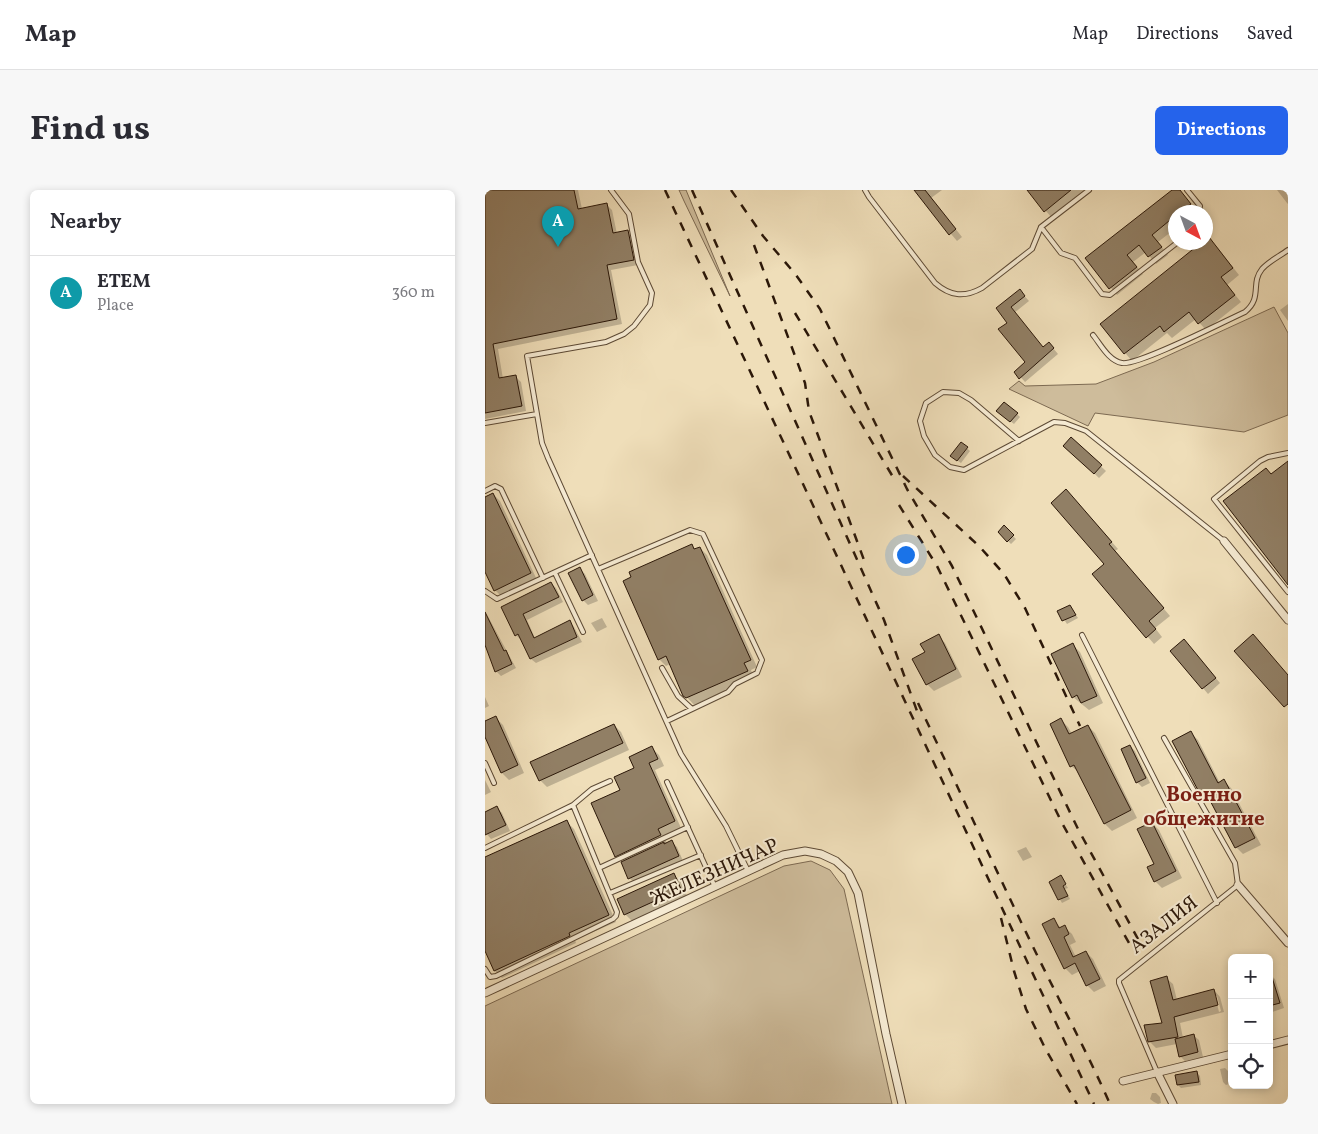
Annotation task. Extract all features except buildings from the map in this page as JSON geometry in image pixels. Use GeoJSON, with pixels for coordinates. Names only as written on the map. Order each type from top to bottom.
{"type":"FeatureCollection","features":[{"type":"Feature","properties":{"kind":"street"},"geometry":{"type":"LineString","coordinates":[[1224,541],[1288,620]]}},
{"type":"Feature","properties":{"kind":"street","name":"ЖЕЛЕЗНИЧАР"},"geometry":{"type":"LineString","coordinates":[[485,993],[783,855],[805,851],[821,854],[836,862],[848,872],[858,894],[902,1104]]}},
{"type":"Feature","properties":{"kind":"street"},"geometry":{"type":"LineString","coordinates":[[1239,885],[1288,943]]}},
{"type":"Feature","properties":{"kind":"street"},"geometry":{"type":"LineString","coordinates":[[1273,1044],[1288,1040]]}},
{"type":"Feature","properties":{"kind":"street"},"geometry":{"type":"LineString","coordinates":[[1123,1081],[1228,1055]]}},
{"type":"Feature","properties":{"kind":"street","name":"АЗАЛИЯ"},"geometry":{"type":"LineString","coordinates":[[1157,1072],[1173,1104]]}},
{"type":"Feature","properties":{"kind":"lane"},"geometry":{"type":"LineString","coordinates":[[611,190],[629,214],[638,262],[652,293],[651,305],[634,326],[624,334],[606,342],[527,356],[542,444],[681,754],[725,826],[749,872]]}},
{"type":"Feature","properties":{"kind":"lane"},"geometry":{"type":"LineString","coordinates":[[865,190],[935,282],[943,290],[952,294],[963,295],[973,293],[982,288],[1032,249],[1041,227],[1089,190]]}},
{"type":"Feature","properties":{"kind":"lane"},"geometry":{"type":"LineString","coordinates":[[1187,190],[1199,205]]}},
{"type":"Feature","properties":{"kind":"lane"},"geometry":{"type":"LineString","coordinates":[[1041,227],[1061,253],[1075,258],[1102,294],[1110,295],[1168,250]]}},
{"type":"Feature","properties":{"kind":"lane"},"geometry":{"type":"LineString","coordinates":[[1093,335],[1113,360],[1124,364],[1148,358],[1245,312],[1252,306],[1255,298],[1256,280],[1261,269],[1288,250]]}},
{"type":"Feature","properties":{"kind":"lane"},"geometry":{"type":"LineString","coordinates":[[1019,440],[971,400],[959,393],[943,392],[926,403],[920,421],[924,436],[935,455],[950,468],[964,470],[1054,422],[1065,423],[1086,431],[1224,541]]}},
{"type":"Feature","properties":{"kind":"lane"},"geometry":{"type":"LineString","coordinates":[[485,423],[537,414]]}},
{"type":"Feature","properties":{"kind":"lane"},"geometry":{"type":"LineString","coordinates":[[1288,453],[1260,460],[1214,498],[1288,592]]}},
{"type":"Feature","properties":{"kind":"lane"},"geometry":{"type":"LineString","coordinates":[[485,491],[495,486],[501,488],[543,578]]}},
{"type":"Feature","properties":{"kind":"lane"},"geometry":{"type":"LineString","coordinates":[[598,569],[690,530],[703,534],[762,660],[757,673],[735,684],[728,692],[667,721]]}},
{"type":"Feature","properties":{"kind":"lane"},"geometry":{"type":"LineString","coordinates":[[485,591],[497,599],[592,556]]}},
{"type":"Feature","properties":{"kind":"lane"},"geometry":{"type":"LineString","coordinates":[[555,572],[583,632]]}},
{"type":"Feature","properties":{"kind":"lane","name":"АЗАЛИЯ"},"geometry":{"type":"LineString","coordinates":[[1082,636],[1217,903],[1119,980],[1157,1072]]}},
{"type":"Feature","properties":{"kind":"lane"},"geometry":{"type":"LineString","coordinates":[[662,668],[678,696],[692,709]]}},
{"type":"Feature","properties":{"kind":"lane"},"geometry":{"type":"LineString","coordinates":[[1164,738],[1235,863],[1239,885],[1217,903]]}},
{"type":"Feature","properties":{"kind":"lane"},"geometry":{"type":"LineString","coordinates":[[485,763],[494,783]]}},
{"type":"Feature","properties":{"kind":"lane"},"geometry":{"type":"LineString","coordinates":[[485,848],[573,805],[592,789],[610,781]]}},
{"type":"Feature","properties":{"kind":"lane"},"geometry":{"type":"LineString","coordinates":[[667,782],[715,887]]}},
{"type":"Feature","properties":{"kind":"lane"},"geometry":{"type":"LineString","coordinates":[[485,969],[490,977],[496,976],[616,916],[617,912],[610,893],[573,805]]}},
{"type":"Feature","properties":{"kind":"lane"},"geometry":{"type":"LineString","coordinates":[[599,868],[688,827]]}},
{"type":"Feature","properties":{"kind":"lane"},"geometry":{"type":"LineString","coordinates":[[610,893],[701,855]]}},
{"type":"Feature","properties":{"kind":"shaded area"},"geometry":{"type":"Polygon","coordinates":[[[679,190],[686,190],[730,296],[684,201],[679,190]]]}},
{"type":"Feature","properties":{"kind":"shaded area"},"geometry":{"type":"Polygon","coordinates":[[[1274,307],[1288,333],[1288,415],[1244,432],[1095,413],[1088,426],[1009,389],[1019,381],[1025,386],[1096,384],[1154,362],[1274,307]]]}},
{"type":"Feature","properties":{"kind":"shaded area"},"geometry":{"type":"Polygon","coordinates":[[[811,861],[830,870],[844,889],[892,1104],[485,1104],[485,1006],[784,866],[811,861]]]}},
{"type":"Feature","properties":{"kind":"railway"},"geometry":{"type":"LineString","coordinates":[[665,190],[1094,1104]]}},
{"type":"Feature","properties":{"kind":"railway"},"geometry":{"type":"LineString","coordinates":[[692,190],[884,620],[917,711]]}},
{"type":"Feature","properties":{"kind":"railway"},"geometry":{"type":"LineString","coordinates":[[731,190],[763,236],[796,275],[820,309],[907,489],[952,566],[1078,829],[1138,939]]}},
{"type":"Feature","properties":{"kind":"railway"},"geometry":{"type":"LineString","coordinates":[[754,245],[805,383],[809,411],[864,560]]}},
{"type":"Feature","properties":{"kind":"railway"},"geometry":{"type":"LineString","coordinates":[[795,313],[896,482]]}},
{"type":"Feature","properties":{"kind":"railway"},"geometry":{"type":"LineString","coordinates":[[903,476],[979,546],[1004,574],[1025,608],[1080,726]]}},
{"type":"Feature","properties":{"kind":"railway"},"geometry":{"type":"LineString","coordinates":[[899,505],[937,566],[1062,823],[1129,943]]}},
{"type":"Feature","properties":{"kind":"railway"},"geometry":{"type":"LineString","coordinates":[[918,703],[1110,1104]]}},
{"type":"Feature","properties":{"kind":"railway"},"geometry":{"type":"LineString","coordinates":[[1001,918],[1014,971],[1026,1009],[1046,1050],[1077,1104]]}},
{"type":"Feature","properties":{"kind":"place","name":"ЕТЕМ"},"geometry":{"type":"Point","coordinates":[558,247]}},
{"type":"Feature","properties":{"kind":"district","name":"Военно общежитие"},"geometry":{"type":"Point","coordinates":[1204,806]}}]}
